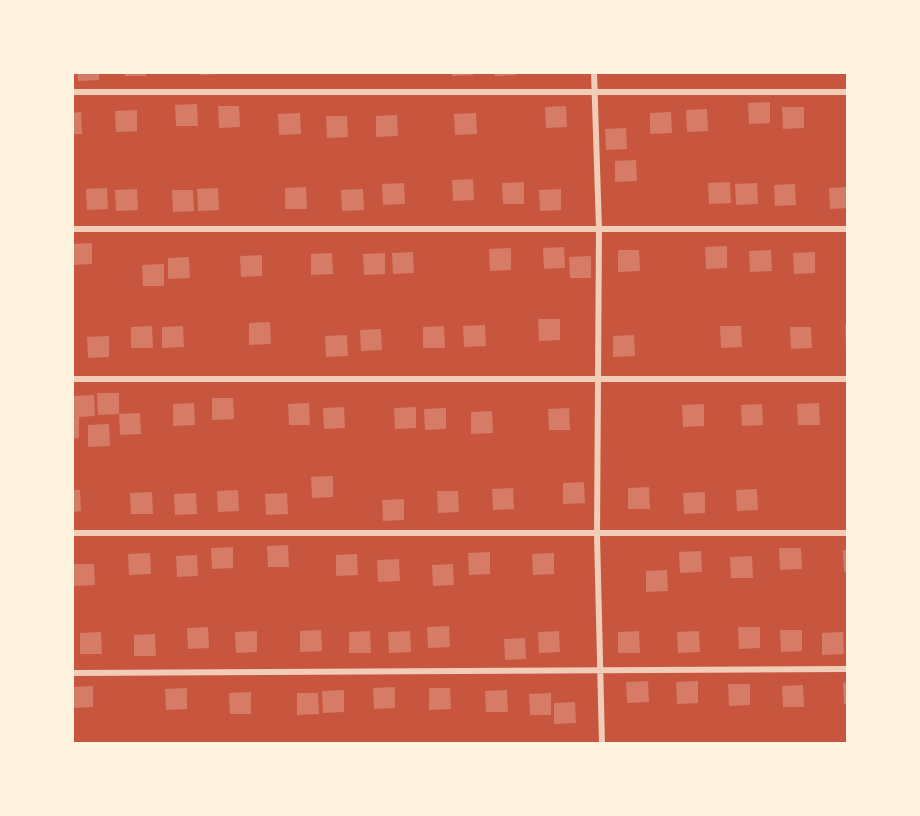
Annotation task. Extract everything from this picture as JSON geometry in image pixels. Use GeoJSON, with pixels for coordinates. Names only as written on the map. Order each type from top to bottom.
{"type":"FeatureCollection","features":[{"type":"Feature","properties":{"kind":"street"},"geometry":{"type":"LineString","coordinates":[[594,72],[599,229],[597,535],[602,744]]}},
{"type":"Feature","properties":{"kind":"street"},"geometry":{"type":"LineString","coordinates":[[72,92],[595,94],[848,92]]}},
{"type":"Feature","properties":{"kind":"street"},"geometry":{"type":"LineString","coordinates":[[72,229],[848,229]]}},
{"type":"Feature","properties":{"kind":"street"},"geometry":{"type":"LineString","coordinates":[[72,379],[848,379]]}},
{"type":"Feature","properties":{"kind":"street"},"geometry":{"type":"LineString","coordinates":[[72,533],[597,535],[848,533]]}},
{"type":"Feature","properties":{"kind":"street"},"geometry":{"type":"LineString","coordinates":[[72,674],[848,669]]}},
{"type":"Feature","properties":{"kind":"building"},"geometry":{"type":"Polygon","coordinates":[[[77,72],[99,72],[99,80],[78,81],[77,72]]]}},
{"type":"Feature","properties":{"kind":"building"},"geometry":{"type":"Polygon","coordinates":[[[125,72],[146,72],[146,76],[125,76],[125,72]]]}},
{"type":"Feature","properties":{"kind":"building"},"geometry":{"type":"Polygon","coordinates":[[[200,72],[221,72],[221,74],[200,75],[200,72]]]}},
{"type":"Feature","properties":{"kind":"building"},"geometry":{"type":"Polygon","coordinates":[[[452,72],[473,72],[473,75],[452,76],[452,72]]]}},
{"type":"Feature","properties":{"kind":"building"},"geometry":{"type":"Polygon","coordinates":[[[495,72],[517,72],[517,75],[495,76],[495,72]]]}},
{"type":"Feature","properties":{"kind":"building"},"geometry":{"type":"Polygon","coordinates":[[[770,102],[770,123],[749,124],[748,103],[770,102]]]}},
{"type":"Feature","properties":{"kind":"building"},"geometry":{"type":"Polygon","coordinates":[[[197,104],[198,126],[176,126],[175,105],[197,104]]]}},
{"type":"Feature","properties":{"kind":"building"},"geometry":{"type":"Polygon","coordinates":[[[218,106],[239,106],[240,127],[219,128],[218,106]]]}},
{"type":"Feature","properties":{"kind":"building"},"geometry":{"type":"Polygon","coordinates":[[[566,106],[567,127],[546,128],[545,107],[566,106]]]}},
{"type":"Feature","properties":{"kind":"building"},"geometry":{"type":"Polygon","coordinates":[[[782,107],[804,107],[804,128],[783,129],[782,107]]]}},
{"type":"Feature","properties":{"kind":"building"},"geometry":{"type":"Polygon","coordinates":[[[707,109],[708,131],[687,132],[686,110],[707,109]]]}},
{"type":"Feature","properties":{"kind":"building"},"geometry":{"type":"Polygon","coordinates":[[[137,110],[137,131],[116,132],[115,111],[137,110]]]}},
{"type":"Feature","properties":{"kind":"building"},"geometry":{"type":"Polygon","coordinates":[[[81,112],[82,134],[72,134],[72,113],[81,112]]]}},
{"type":"Feature","properties":{"kind":"building"},"geometry":{"type":"Polygon","coordinates":[[[671,112],[672,133],[650,134],[650,113],[671,112]]]}},
{"type":"Feature","properties":{"kind":"building"},"geometry":{"type":"Polygon","coordinates":[[[300,113],[301,134],[279,135],[278,114],[300,113]]]}},
{"type":"Feature","properties":{"kind":"building"},"geometry":{"type":"Polygon","coordinates":[[[476,113],[477,134],[455,135],[454,114],[476,113]]]}},
{"type":"Feature","properties":{"kind":"building"},"geometry":{"type":"Polygon","coordinates":[[[397,115],[398,136],[376,137],[376,116],[397,115]]]}},
{"type":"Feature","properties":{"kind":"building"},"geometry":{"type":"Polygon","coordinates":[[[326,116],[347,116],[348,137],[327,138],[326,116]]]}},
{"type":"Feature","properties":{"kind":"building"},"geometry":{"type":"Polygon","coordinates":[[[626,128],[627,149],[606,150],[605,129],[626,128]]]}},
{"type":"Feature","properties":{"kind":"building"},"geometry":{"type":"Polygon","coordinates":[[[636,160],[637,181],[615,182],[615,161],[636,160]]]}},
{"type":"Feature","properties":{"kind":"building"},"geometry":{"type":"Polygon","coordinates":[[[473,179],[474,200],[453,201],[452,180],[473,179]]]}},
{"type":"Feature","properties":{"kind":"building"},"geometry":{"type":"Polygon","coordinates":[[[524,182],[524,204],[503,204],[502,183],[524,182]]]}},
{"type":"Feature","properties":{"kind":"building"},"geometry":{"type":"Polygon","coordinates":[[[730,182],[731,203],[709,204],[708,183],[730,182]]]}},
{"type":"Feature","properties":{"kind":"building"},"geometry":{"type":"Polygon","coordinates":[[[404,183],[405,204],[383,205],[382,184],[404,183]]]}},
{"type":"Feature","properties":{"kind":"building"},"geometry":{"type":"Polygon","coordinates":[[[757,183],[758,204],[736,205],[735,184],[757,183]]]}},
{"type":"Feature","properties":{"kind":"building"},"geometry":{"type":"Polygon","coordinates":[[[795,184],[796,205],[775,206],[774,185],[795,184]]]}},
{"type":"Feature","properties":{"kind":"building"},"geometry":{"type":"Polygon","coordinates":[[[306,187],[307,209],[285,209],[285,188],[306,187]]]}},
{"type":"Feature","properties":{"kind":"building"},"geometry":{"type":"Polygon","coordinates":[[[848,187],[848,208],[830,209],[829,188],[848,187]]]}},
{"type":"Feature","properties":{"kind":"building"},"geometry":{"type":"Polygon","coordinates":[[[107,188],[108,209],[87,210],[86,189],[107,188]]]}},
{"type":"Feature","properties":{"kind":"building"},"geometry":{"type":"Polygon","coordinates":[[[218,188],[219,210],[198,211],[197,189],[218,188]]]}},
{"type":"Feature","properties":{"kind":"building"},"geometry":{"type":"Polygon","coordinates":[[[137,189],[138,210],[116,211],[115,190],[137,189]]]}},
{"type":"Feature","properties":{"kind":"building"},"geometry":{"type":"Polygon","coordinates":[[[363,189],[364,210],[342,211],[341,190],[363,189]]]}},
{"type":"Feature","properties":{"kind":"building"},"geometry":{"type":"Polygon","coordinates":[[[561,189],[561,210],[540,211],[539,190],[561,189]]]}},
{"type":"Feature","properties":{"kind":"building"},"geometry":{"type":"Polygon","coordinates":[[[172,190],[193,190],[194,211],[173,212],[172,190]]]}},
{"type":"Feature","properties":{"kind":"building"},"geometry":{"type":"Polygon","coordinates":[[[92,243],[92,264],[72,265],[72,244],[92,243]]]}},
{"type":"Feature","properties":{"kind":"building"},"geometry":{"type":"Polygon","coordinates":[[[727,246],[727,268],[706,269],[705,247],[727,246]]]}},
{"type":"Feature","properties":{"kind":"building"},"geometry":{"type":"Polygon","coordinates":[[[564,247],[565,268],[544,269],[543,248],[564,247]]]}},
{"type":"Feature","properties":{"kind":"building"},"geometry":{"type":"Polygon","coordinates":[[[511,248],[511,270],[490,271],[489,249],[511,248]]]}},
{"type":"Feature","properties":{"kind":"building"},"geometry":{"type":"Polygon","coordinates":[[[618,250],[639,250],[640,271],[618,272],[618,250]]]}},
{"type":"Feature","properties":{"kind":"building"},"geometry":{"type":"Polygon","coordinates":[[[771,250],[772,271],[750,272],[749,251],[771,250]]]}},
{"type":"Feature","properties":{"kind":"building"},"geometry":{"type":"Polygon","coordinates":[[[413,252],[414,273],[393,274],[392,253],[413,252]]]}},
{"type":"Feature","properties":{"kind":"building"},"geometry":{"type":"Polygon","coordinates":[[[815,252],[815,273],[794,274],[793,253],[815,252]]]}},
{"type":"Feature","properties":{"kind":"building"},"geometry":{"type":"Polygon","coordinates":[[[332,253],[333,274],[311,275],[311,254],[332,253]]]}},
{"type":"Feature","properties":{"kind":"building"},"geometry":{"type":"Polygon","coordinates":[[[385,253],[385,274],[364,275],[363,254],[385,253]]]}},
{"type":"Feature","properties":{"kind":"building"},"geometry":{"type":"Polygon","coordinates":[[[262,255],[262,276],[241,277],[240,256],[262,255]]]}},
{"type":"Feature","properties":{"kind":"building"},"geometry":{"type":"Polygon","coordinates":[[[591,256],[591,278],[570,278],[569,257],[591,256]]]}},
{"type":"Feature","properties":{"kind":"building"},"geometry":{"type":"Polygon","coordinates":[[[189,257],[190,278],[168,279],[168,258],[189,257]]]}},
{"type":"Feature","properties":{"kind":"building"},"geometry":{"type":"Polygon","coordinates":[[[164,264],[164,286],[143,286],[142,265],[164,264]]]}},
{"type":"Feature","properties":{"kind":"building"},"geometry":{"type":"Polygon","coordinates":[[[538,319],[560,319],[560,340],[539,341],[538,319]]]}},
{"type":"Feature","properties":{"kind":"building"},"geometry":{"type":"Polygon","coordinates":[[[270,322],[271,344],[249,345],[249,323],[270,322]]]}},
{"type":"Feature","properties":{"kind":"building"},"geometry":{"type":"Polygon","coordinates":[[[485,325],[486,346],[464,347],[463,326],[485,325]]]}},
{"type":"Feature","properties":{"kind":"building"},"geometry":{"type":"Polygon","coordinates":[[[845,325],[848,325],[848,350],[846,350],[845,325]]]}},
{"type":"Feature","properties":{"kind":"building"},"geometry":{"type":"Polygon","coordinates":[[[152,326],[153,348],[131,348],[131,327],[152,326]]]}},
{"type":"Feature","properties":{"kind":"building"},"geometry":{"type":"Polygon","coordinates":[[[183,326],[184,347],[162,348],[162,327],[183,326]]]}},
{"type":"Feature","properties":{"kind":"building"},"geometry":{"type":"Polygon","coordinates":[[[444,326],[445,348],[423,348],[423,327],[444,326]]]}},
{"type":"Feature","properties":{"kind":"building"},"geometry":{"type":"Polygon","coordinates":[[[720,326],[741,326],[742,347],[721,348],[720,326]]]}},
{"type":"Feature","properties":{"kind":"building"},"geometry":{"type":"Polygon","coordinates":[[[790,327],[811,327],[812,348],[791,349],[790,327]]]}},
{"type":"Feature","properties":{"kind":"building"},"geometry":{"type":"Polygon","coordinates":[[[381,329],[382,350],[361,351],[360,330],[381,329]]]}},
{"type":"Feature","properties":{"kind":"building"},"geometry":{"type":"Polygon","coordinates":[[[347,335],[348,356],[326,357],[325,336],[347,335]]]}},
{"type":"Feature","properties":{"kind":"building"},"geometry":{"type":"Polygon","coordinates":[[[634,335],[635,356],[613,357],[613,336],[634,335]]]}},
{"type":"Feature","properties":{"kind":"building"},"geometry":{"type":"Polygon","coordinates":[[[109,336],[109,357],[88,358],[87,337],[109,336]]]}},
{"type":"Feature","properties":{"kind":"building"},"geometry":{"type":"Polygon","coordinates":[[[97,393],[119,393],[119,414],[98,415],[97,393]]]}},
{"type":"Feature","properties":{"kind":"building"},"geometry":{"type":"Polygon","coordinates":[[[94,395],[95,416],[79,417],[79,438],[72,439],[73,396],[94,395]]]}},
{"type":"Feature","properties":{"kind":"building"},"geometry":{"type":"Polygon","coordinates":[[[212,398],[233,398],[234,419],[212,420],[212,398]]]}},
{"type":"Feature","properties":{"kind":"building"},"geometry":{"type":"Polygon","coordinates":[[[194,403],[195,425],[173,426],[173,404],[194,403]]]}},
{"type":"Feature","properties":{"kind":"building"},"geometry":{"type":"Polygon","coordinates":[[[309,403],[310,425],[289,425],[288,404],[309,403]]]}},
{"type":"Feature","properties":{"kind":"building"},"geometry":{"type":"Polygon","coordinates":[[[819,403],[820,425],[798,425],[797,404],[819,403]]]}},
{"type":"Feature","properties":{"kind":"building"},"geometry":{"type":"Polygon","coordinates":[[[704,404],[704,426],[683,427],[682,405],[704,404]]]}},
{"type":"Feature","properties":{"kind":"building"},"geometry":{"type":"Polygon","coordinates":[[[762,404],[763,425],[742,426],[741,405],[762,404]]]}},
{"type":"Feature","properties":{"kind":"building"},"geometry":{"type":"Polygon","coordinates":[[[344,407],[345,428],[324,429],[323,408],[344,407]]]}},
{"type":"Feature","properties":{"kind":"building"},"geometry":{"type":"Polygon","coordinates":[[[416,407],[416,428],[395,429],[394,408],[416,407]]]}},
{"type":"Feature","properties":{"kind":"building"},"geometry":{"type":"Polygon","coordinates":[[[446,408],[446,429],[425,430],[424,409],[446,408]]]}},
{"type":"Feature","properties":{"kind":"building"},"geometry":{"type":"Polygon","coordinates":[[[569,408],[570,430],[549,430],[548,409],[569,408]]]}},
{"type":"Feature","properties":{"kind":"building"},"geometry":{"type":"Polygon","coordinates":[[[492,411],[493,433],[471,434],[471,412],[492,411]]]}},
{"type":"Feature","properties":{"kind":"building"},"geometry":{"type":"Polygon","coordinates":[[[140,413],[141,434],[120,435],[119,414],[140,413]]]}},
{"type":"Feature","properties":{"kind":"building"},"geometry":{"type":"Polygon","coordinates":[[[109,424],[110,446],[88,447],[88,425],[109,424]]]}},
{"type":"Feature","properties":{"kind":"building"},"geometry":{"type":"Polygon","coordinates":[[[333,476],[333,497],[312,498],[311,477],[333,476]]]}},
{"type":"Feature","properties":{"kind":"building"},"geometry":{"type":"Polygon","coordinates":[[[584,482],[585,503],[563,504],[563,483],[584,482]]]}},
{"type":"Feature","properties":{"kind":"building"},"geometry":{"type":"Polygon","coordinates":[[[649,487],[650,509],[628,509],[628,488],[649,487]]]}},
{"type":"Feature","properties":{"kind":"building"},"geometry":{"type":"Polygon","coordinates":[[[513,488],[514,509],[493,510],[492,489],[513,488]]]}},
{"type":"Feature","properties":{"kind":"building"},"geometry":{"type":"Polygon","coordinates":[[[757,489],[758,510],[737,511],[736,490],[757,489]]]}},
{"type":"Feature","properties":{"kind":"building"},"geometry":{"type":"Polygon","coordinates":[[[72,490],[80,490],[81,511],[72,512],[72,490]]]}},
{"type":"Feature","properties":{"kind":"building"},"geometry":{"type":"Polygon","coordinates":[[[238,490],[239,511],[218,512],[217,491],[238,490]]]}},
{"type":"Feature","properties":{"kind":"building"},"geometry":{"type":"Polygon","coordinates":[[[437,491],[458,491],[459,512],[438,513],[437,491]]]}},
{"type":"Feature","properties":{"kind":"building"},"geometry":{"type":"Polygon","coordinates":[[[152,492],[153,514],[131,514],[130,493],[152,492]]]}},
{"type":"Feature","properties":{"kind":"building"},"geometry":{"type":"Polygon","coordinates":[[[705,492],[705,513],[684,514],[683,493],[705,492]]]}},
{"type":"Feature","properties":{"kind":"building"},"geometry":{"type":"Polygon","coordinates":[[[196,493],[197,514],[175,515],[174,494],[196,493]]]}},
{"type":"Feature","properties":{"kind":"building"},"geometry":{"type":"Polygon","coordinates":[[[287,493],[288,514],[266,515],[265,494],[287,493]]]}},
{"type":"Feature","properties":{"kind":"building"},"geometry":{"type":"Polygon","coordinates":[[[404,499],[404,520],[383,521],[382,500],[404,499]]]}},
{"type":"Feature","properties":{"kind":"building"},"geometry":{"type":"Polygon","coordinates":[[[288,545],[289,567],[268,567],[267,546],[288,545]]]}},
{"type":"Feature","properties":{"kind":"building"},"geometry":{"type":"Polygon","coordinates":[[[233,547],[233,568],[212,569],[211,548],[233,547]]]}},
{"type":"Feature","properties":{"kind":"building"},"geometry":{"type":"Polygon","coordinates":[[[779,548],[801,548],[802,569],[780,570],[779,548]]]}},
{"type":"Feature","properties":{"kind":"building"},"geometry":{"type":"Polygon","coordinates":[[[843,550],[848,550],[848,572],[844,572],[843,550]]]}},
{"type":"Feature","properties":{"kind":"building"},"geometry":{"type":"Polygon","coordinates":[[[701,551],[702,572],[680,573],[679,552],[701,551]]]}},
{"type":"Feature","properties":{"kind":"building"},"geometry":{"type":"Polygon","coordinates":[[[490,552],[490,574],[469,575],[468,553],[490,552]]]}},
{"type":"Feature","properties":{"kind":"building"},"geometry":{"type":"Polygon","coordinates":[[[150,553],[151,574],[129,575],[128,554],[150,553]]]}},
{"type":"Feature","properties":{"kind":"building"},"geometry":{"type":"Polygon","coordinates":[[[554,553],[554,574],[533,575],[532,554],[554,553]]]}},
{"type":"Feature","properties":{"kind":"building"},"geometry":{"type":"Polygon","coordinates":[[[357,554],[358,575],[336,576],[336,555],[357,554]]]}},
{"type":"Feature","properties":{"kind":"building"},"geometry":{"type":"Polygon","coordinates":[[[197,555],[198,576],[177,577],[176,556],[197,555]]]}},
{"type":"Feature","properties":{"kind":"building"},"geometry":{"type":"Polygon","coordinates":[[[752,556],[753,578],[731,578],[730,557],[752,556]]]}},
{"type":"Feature","properties":{"kind":"building"},"geometry":{"type":"Polygon","coordinates":[[[399,559],[400,581],[378,582],[377,560],[399,559]]]}},
{"type":"Feature","properties":{"kind":"building"},"geometry":{"type":"Polygon","coordinates":[[[72,564],[94,564],[95,585],[73,586],[72,564]]]}},
{"type":"Feature","properties":{"kind":"building"},"geometry":{"type":"Polygon","coordinates":[[[453,564],[454,585],[433,586],[432,565],[453,564]]]}},
{"type":"Feature","properties":{"kind":"building"},"geometry":{"type":"Polygon","coordinates":[[[667,570],[668,591],[646,592],[646,571],[667,570]]]}},
{"type":"Feature","properties":{"kind":"building"},"geometry":{"type":"Polygon","coordinates":[[[449,626],[450,647],[428,648],[427,627],[449,626]]]}},
{"type":"Feature","properties":{"kind":"building"},"geometry":{"type":"Polygon","coordinates":[[[208,627],[209,648],[188,649],[187,628],[208,627]]]}},
{"type":"Feature","properties":{"kind":"building"},"geometry":{"type":"Polygon","coordinates":[[[738,627],[760,627],[760,648],[739,649],[738,627]]]}},
{"type":"Feature","properties":{"kind":"building"},"geometry":{"type":"Polygon","coordinates":[[[321,630],[322,651],[300,652],[300,631],[321,630]]]}},
{"type":"Feature","properties":{"kind":"building"},"geometry":{"type":"Polygon","coordinates":[[[780,630],[802,630],[802,651],[781,652],[780,630]]]}},
{"type":"Feature","properties":{"kind":"building"},"geometry":{"type":"Polygon","coordinates":[[[257,631],[257,652],[236,653],[235,632],[257,631]]]}},
{"type":"Feature","properties":{"kind":"building"},"geometry":{"type":"Polygon","coordinates":[[[370,631],[371,653],[349,653],[349,632],[370,631]]]}},
{"type":"Feature","properties":{"kind":"building"},"geometry":{"type":"Polygon","coordinates":[[[410,631],[411,652],[389,653],[388,632],[410,631]]]}},
{"type":"Feature","properties":{"kind":"building"},"geometry":{"type":"Polygon","coordinates":[[[559,631],[560,652],[539,653],[538,632],[559,631]]]}},
{"type":"Feature","properties":{"kind":"building"},"geometry":{"type":"Polygon","coordinates":[[[639,631],[640,653],[618,653],[618,632],[639,631]]]}},
{"type":"Feature","properties":{"kind":"building"},"geometry":{"type":"Polygon","coordinates":[[[699,631],[700,652],[678,653],[677,632],[699,631]]]}},
{"type":"Feature","properties":{"kind":"building"},"geometry":{"type":"Polygon","coordinates":[[[101,632],[102,654],[80,654],[80,633],[101,632]]]}},
{"type":"Feature","properties":{"kind":"building"},"geometry":{"type":"Polygon","coordinates":[[[843,632],[844,654],[822,655],[822,633],[843,632]]]}},
{"type":"Feature","properties":{"kind":"building"},"geometry":{"type":"Polygon","coordinates":[[[155,634],[156,656],[134,656],[134,635],[155,634]]]}},
{"type":"Feature","properties":{"kind":"building"},"geometry":{"type":"Polygon","coordinates":[[[525,638],[526,659],[505,660],[504,639],[525,638]]]}},
{"type":"Feature","properties":{"kind":"building"},"geometry":{"type":"Polygon","coordinates":[[[648,681],[649,702],[627,703],[626,682],[648,681]]]}},
{"type":"Feature","properties":{"kind":"building"},"geometry":{"type":"Polygon","coordinates":[[[698,681],[698,703],[677,704],[676,682],[698,681]]]}},
{"type":"Feature","properties":{"kind":"building"},"geometry":{"type":"Polygon","coordinates":[[[848,682],[848,704],[844,704],[843,683],[848,682]]]}},
{"type":"Feature","properties":{"kind":"building"},"geometry":{"type":"Polygon","coordinates":[[[728,684],[750,684],[750,705],[729,706],[728,684]]]}},
{"type":"Feature","properties":{"kind":"building"},"geometry":{"type":"Polygon","coordinates":[[[803,685],[804,707],[783,707],[782,686],[803,685]]]}},
{"type":"Feature","properties":{"kind":"building"},"geometry":{"type":"Polygon","coordinates":[[[93,686],[93,707],[72,708],[72,687],[93,686]]]}},
{"type":"Feature","properties":{"kind":"building"},"geometry":{"type":"Polygon","coordinates":[[[395,687],[395,708],[374,709],[373,688],[395,687]]]}},
{"type":"Feature","properties":{"kind":"building"},"geometry":{"type":"Polygon","coordinates":[[[187,688],[187,709],[166,710],[165,689],[187,688]]]}},
{"type":"Feature","properties":{"kind":"building"},"geometry":{"type":"Polygon","coordinates":[[[429,688],[450,688],[451,709],[429,710],[429,688]]]}},
{"type":"Feature","properties":{"kind":"building"},"geometry":{"type":"Polygon","coordinates":[[[344,690],[344,712],[323,713],[322,691],[344,690]]]}},
{"type":"Feature","properties":{"kind":"building"},"geometry":{"type":"Polygon","coordinates":[[[507,690],[508,712],[486,712],[485,691],[507,690]]]}},
{"type":"Feature","properties":{"kind":"building"},"geometry":{"type":"Polygon","coordinates":[[[251,692],[251,714],[230,714],[229,693],[251,692]]]}},
{"type":"Feature","properties":{"kind":"building"},"geometry":{"type":"Polygon","coordinates":[[[297,693],[318,693],[319,714],[297,715],[297,693]]]}},
{"type":"Feature","properties":{"kind":"building"},"geometry":{"type":"Polygon","coordinates":[[[551,693],[551,715],[530,715],[529,694],[551,693]]]}},
{"type":"Feature","properties":{"kind":"building"},"geometry":{"type":"Polygon","coordinates":[[[575,702],[576,723],[554,724],[554,703],[575,702]]]}}]}
